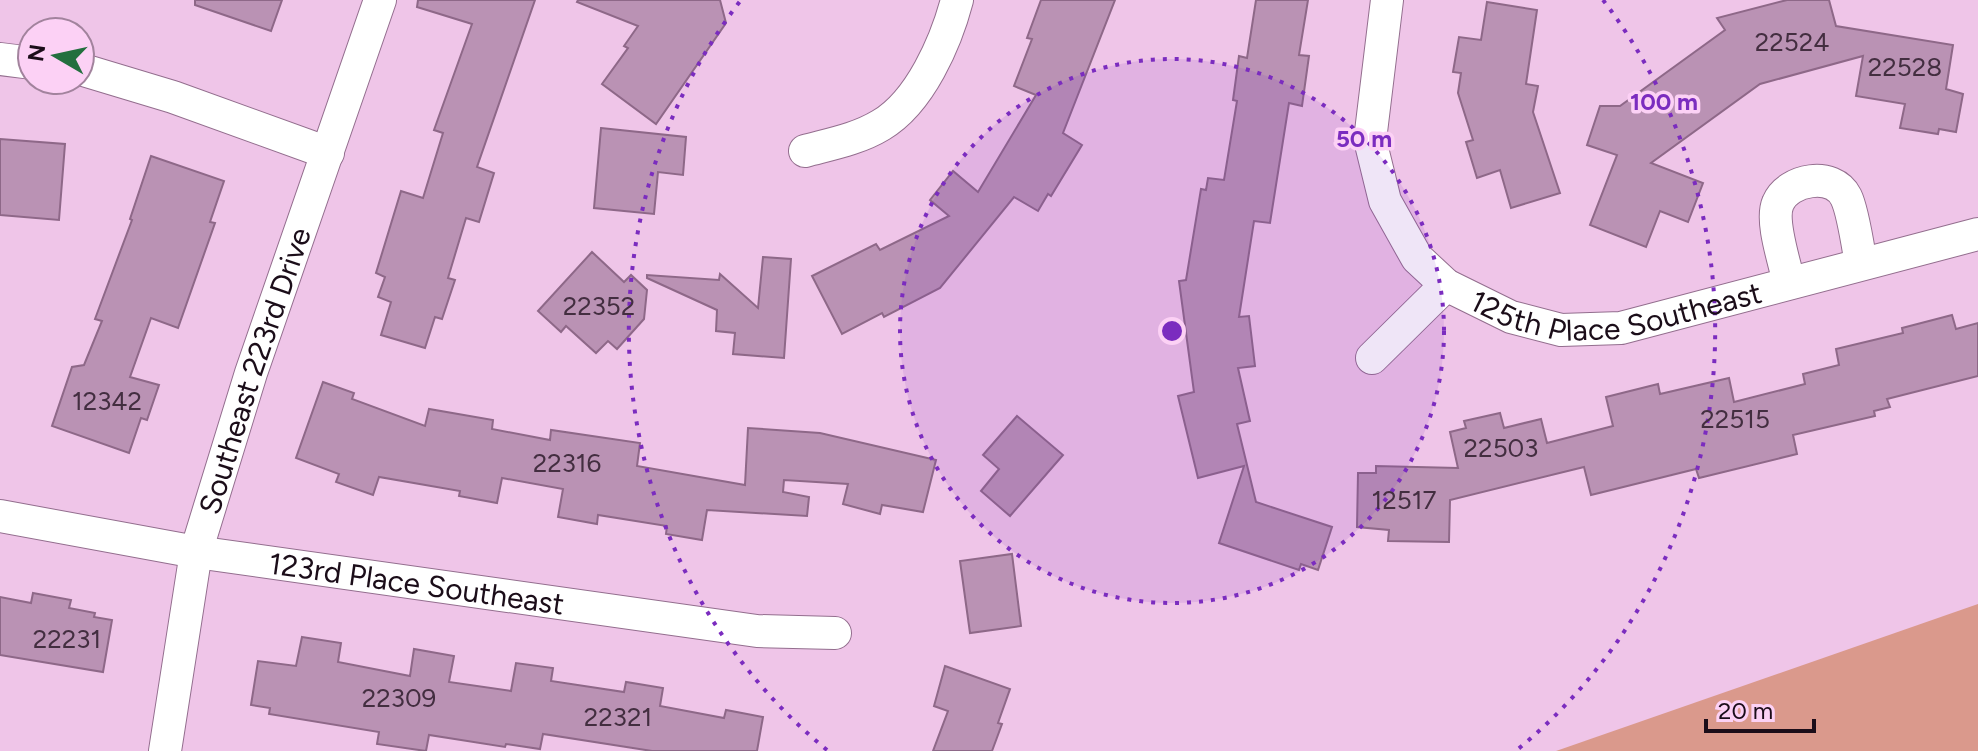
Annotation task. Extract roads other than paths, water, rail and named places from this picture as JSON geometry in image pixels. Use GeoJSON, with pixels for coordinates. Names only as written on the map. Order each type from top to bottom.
{"type":"FeatureCollection","features":[{"type":"Feature","properties":{"kind":"street","name":"Southeast 223rd Drive"},"geometry":{"type":"LineString","coordinates":[[165,751],[196,552],[251,373],[380,0]]}},
{"type":"Feature","properties":{"kind":"street"},"geometry":{"type":"LineString","coordinates":[[805,151],[855,138],[884,124],[915,94],[950,29],[957,0]]}},
{"type":"Feature","properties":{"kind":"street","name":"125th Place Southeast"},"geometry":{"type":"LineString","coordinates":[[1387,0],[1370,140],[1385,201],[1417,258],[1446,285],[1511,317],[1561,330],[1621,328],[1978,234]]}},
{"type":"Feature","properties":{"kind":"street"},"geometry":{"type":"LineString","coordinates":[[96,74],[173,97],[328,153]]}},
{"type":"Feature","properties":{"kind":"street","name":"125th Place Southeast"},"geometry":{"type":"LineString","coordinates":[[1789,283],[1776,225],[1777,204],[1799,183],[1830,183],[1846,195],[1861,264]]}},
{"type":"Feature","properties":{"kind":"street"},"geometry":{"type":"LineString","coordinates":[[1372,358],[1446,285]]}},
{"type":"Feature","properties":{"kind":"street","name":"123rd Place Southeast"},"geometry":{"type":"LineString","coordinates":[[0,516],[196,552],[757,631],[835,633]]}}]}
